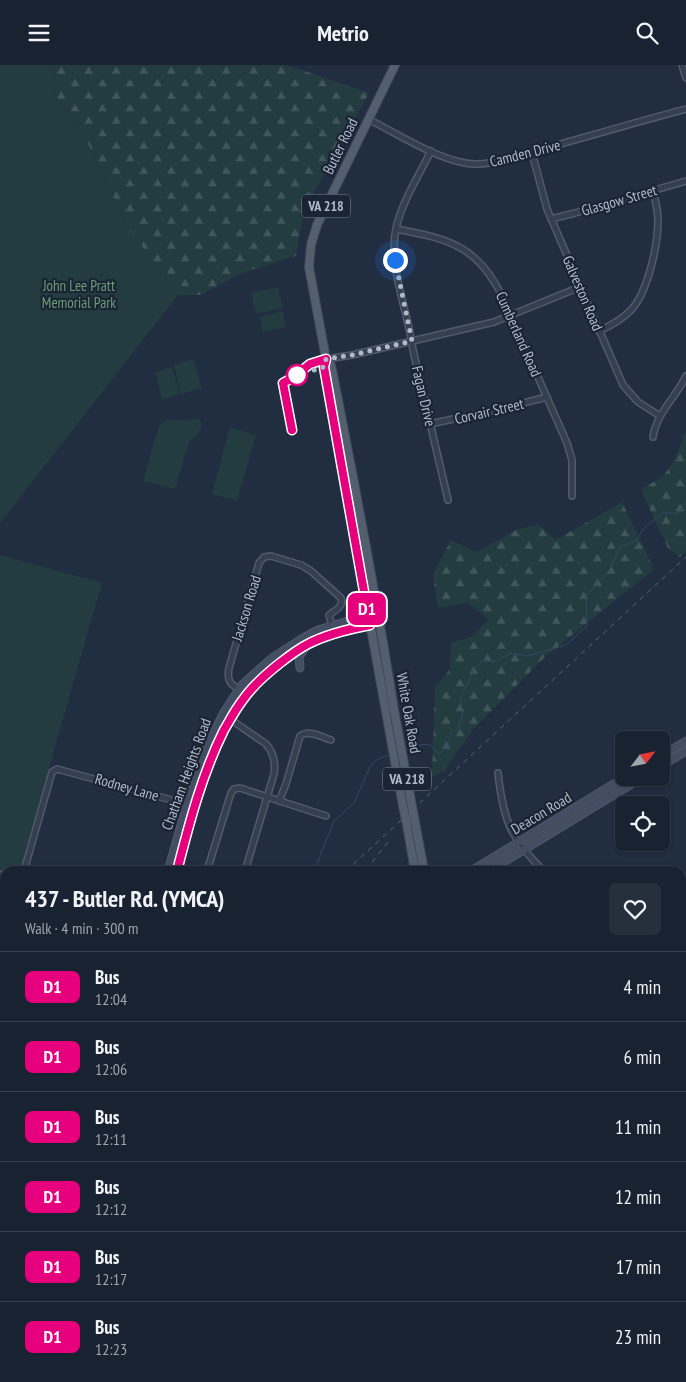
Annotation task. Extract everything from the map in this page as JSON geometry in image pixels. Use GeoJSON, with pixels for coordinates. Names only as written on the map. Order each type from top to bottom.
{"type":"FeatureCollection","features":[{"type":"Feature","properties":{"kind":"main road","name":"Butler Road"},"geometry":{"type":"LineString","coordinates":[[368,617],[324,367],[326,359],[310,273],[309,255],[317,225],[395,65]]}},
{"type":"Feature","properties":{"kind":"main road","name":"Butler Road"},"geometry":{"type":"LineString","coordinates":[[326,359],[331,365],[378,618]]}},
{"type":"Feature","properties":{"kind":"main road","name":"VA 218"},"geometry":{"type":"LineString","coordinates":[[368,617],[370,625]]}},
{"type":"Feature","properties":{"kind":"main road","name":"Chatham Heights Road"},"geometry":{"type":"LineString","coordinates":[[169,866],[187,804],[206,750],[222,714],[239,689],[286,648],[318,630],[358,618],[378,618]]}},
{"type":"Feature","properties":{"kind":"main road","name":"Chatham Heights Road"},"geometry":{"type":"LineString","coordinates":[[178,866],[195,806],[211,759],[230,719],[251,689],[292,653],[308,644],[323,637],[370,625],[378,618]]}},
{"type":"Feature","properties":{"kind":"main road","name":"White Oak Road"},"geometry":{"type":"LineString","coordinates":[[378,618],[424,866]]}},
{"type":"Feature","properties":{"kind":"main road","name":"White Oak Road"},"geometry":{"type":"LineString","coordinates":[[370,625],[414,866]]}},
{"type":"Feature","properties":{"kind":"main road"},"geometry":{"type":"LineString","coordinates":[[276,666],[291,663],[300,669],[299,657],[308,644]]}},
{"type":"Feature","properties":{"kind":"main road"},"geometry":{"type":"LineString","coordinates":[[670,751],[686,741]]}},
{"type":"Feature","properties":{"kind":"main road"},"geometry":{"type":"LineString","coordinates":[[670,761],[686,751]]}},
{"type":"Feature","properties":{"kind":"main road","name":"Deacon Road"},"geometry":{"type":"LineString","coordinates":[[480,866],[615,783]]}},
{"type":"Feature","properties":{"kind":"main road","name":"Deacon Road"},"geometry":{"type":"LineString","coordinates":[[497,866],[628,786]]}},
{"type":"Feature","properties":{"kind":"street"},"geometry":{"type":"LineString","coordinates":[[682,65],[686,78]]}},
{"type":"Feature","properties":{"kind":"street","name":"Camden Drive"},"geometry":{"type":"LineString","coordinates":[[368,119],[431,151],[454,160],[475,164],[492,163],[532,153],[686,109]]}},
{"type":"Feature","properties":{"kind":"street","name":"Fagan Drive"},"geometry":{"type":"LineString","coordinates":[[431,151],[402,210],[396,229],[394,247],[412,341],[448,500]]}},
{"type":"Feature","properties":{"kind":"street","name":"Galveston Road"},"geometry":{"type":"LineString","coordinates":[[532,153],[551,219],[620,378],[627,390],[638,402],[660,416]]}},
{"type":"Feature","properties":{"kind":"street","name":"Glasgow Street"},"geometry":{"type":"LineString","coordinates":[[551,219],[686,181]]}},
{"type":"Feature","properties":{"kind":"street"},"geometry":{"type":"LineString","coordinates":[[599,331],[620,320],[632,309],[639,300],[646,285],[658,228],[653,190]]}},
{"type":"Feature","properties":{"kind":"street","name":"Cumberland Road"},"geometry":{"type":"LineString","coordinates":[[396,229],[442,239],[459,247],[474,256],[493,278],[570,451],[572,496]]}},
{"type":"Feature","properties":{"kind":"street"},"geometry":{"type":"LineString","coordinates":[[326,359],[352,355],[494,323],[580,287]]}},
{"type":"Feature","properties":{"kind":"street"},"geometry":{"type":"LineString","coordinates":[[653,437],[654,429],[660,416],[686,377]]}},
{"type":"Feature","properties":{"kind":"street","name":"Corvair Street"},"geometry":{"type":"LineString","coordinates":[[430,424],[547,397]]}},
{"type":"Feature","properties":{"kind":"street","name":"Jackson Road"},"geometry":{"type":"LineString","coordinates":[[239,689],[231,684],[228,679],[229,668],[260,563],[264,557],[271,556],[306,568],[341,598],[342,604],[340,607],[329,615],[332,626]]}},
{"type":"Feature","properties":{"kind":"street"},"geometry":{"type":"LineString","coordinates":[[222,714],[266,744],[273,755],[275,765],[246,866]]}},
{"type":"Feature","properties":{"kind":"street"},"geometry":{"type":"LineString","coordinates":[[279,801],[300,736],[309,733],[331,740]]}},
{"type":"Feature","properties":{"kind":"street","name":"Rodney Lane"},"geometry":{"type":"LineString","coordinates":[[25,866],[52,772],[58,768],[195,806]]}},
{"type":"Feature","properties":{"kind":"street"},"geometry":{"type":"LineString","coordinates":[[498,773],[503,811],[514,837],[539,866]]}},
{"type":"Feature","properties":{"kind":"street"},"geometry":{"type":"LineString","coordinates":[[208,866],[230,793],[234,789],[240,788],[326,816]]}},
{"type":"Feature","properties":{"kind":"green space","name":"John Lee Pratt Memorial Park"},"geometry":{"type":"Polygon","coordinates":[[[0,65],[54,65],[55,96],[83,133],[127,226],[178,295],[0,523],[0,65]]]}},
{"type":"Feature","properties":{"kind":"green space"},"geometry":{"type":"Polygon","coordinates":[[[54,65],[287,65],[369,93],[304,211],[296,256],[242,273],[201,295],[178,295],[127,226],[83,133],[55,95],[54,65]]]}},
{"type":"Feature","properties":{"kind":"green space"},"geometry":{"type":"Polygon","coordinates":[[[278,287],[283,308],[256,314],[251,293],[278,287]]]}},
{"type":"Feature","properties":{"kind":"green space"},"geometry":{"type":"Polygon","coordinates":[[[283,311],[286,327],[263,332],[259,317],[283,311]]]}},
{"type":"Feature","properties":{"kind":"green space"},"geometry":{"type":"Polygon","coordinates":[[[193,359],[202,388],[181,394],[174,365],[193,359]]]}},
{"type":"Feature","properties":{"kind":"green space"},"geometry":{"type":"Polygon","coordinates":[[[172,367],[180,394],[162,400],[155,372],[172,367]]]}},
{"type":"Feature","properties":{"kind":"green space"},"geometry":{"type":"Polygon","coordinates":[[[199,419],[202,424],[199,432],[189,442],[175,489],[143,481],[159,425],[166,420],[199,419]]]}},
{"type":"Feature","properties":{"kind":"green space"},"geometry":{"type":"Polygon","coordinates":[[[230,427],[256,435],[237,501],[212,494],[230,427]]]}},
{"type":"Feature","properties":{"kind":"green space"},"geometry":{"type":"Polygon","coordinates":[[[686,430],[686,552],[680,557],[668,548],[641,490],[664,475],[674,461],[686,430]]]}},
{"type":"Feature","properties":{"kind":"green space"},"geometry":{"type":"Polygon","coordinates":[[[622,502],[654,569],[545,657],[474,728],[444,771],[432,777],[435,687],[450,669],[451,643],[471,637],[489,619],[467,603],[438,608],[433,574],[451,540],[477,552],[516,530],[538,524],[556,540],[622,502]]]}},
{"type":"Feature","properties":{"kind":"green space"},"geometry":{"type":"Polygon","coordinates":[[[0,555],[102,583],[22,866],[0,866],[0,555]]]}},
{"type":"Feature","properties":{"kind":"waterway"},"geometry":{"type":"LineString","coordinates":[[405,749],[418,745],[428,745],[440,753],[447,745],[451,734],[458,728],[463,713],[460,699],[473,671],[483,660],[494,662],[511,653],[527,656],[566,645],[587,626],[586,596],[609,571],[620,547],[636,541],[644,528],[663,513],[678,513],[686,502]]}},
{"type":"Feature","properties":{"kind":"waterway"},"geometry":{"type":"LineString","coordinates":[[316,866],[334,821],[354,803],[371,765],[378,759],[391,754]]}},
{"type":"Feature","properties":{"kind":"railway"},"geometry":{"type":"LineString","coordinates":[[351,866],[686,557]]}},
{"type":"Feature","properties":{"kind":"railway"},"geometry":{"type":"LineString","coordinates":[[370,866],[391,838]]}},
{"type":"Feature","properties":{"kind":"bus line","name":"D1"},"geometry":{"type":"LineString","coordinates":[[178,866],[195,806],[211,759],[230,719],[251,689],[288,656],[308,644],[323,637],[370,625],[324,367],[326,359],[310,364],[283,383],[292,430]]}},
{"type":"Feature","properties":{"kind":"route"},"geometry":{"type":"LineString","coordinates":[[297,375],[324,367],[326,359],[412,341],[395,260]]}}]}
